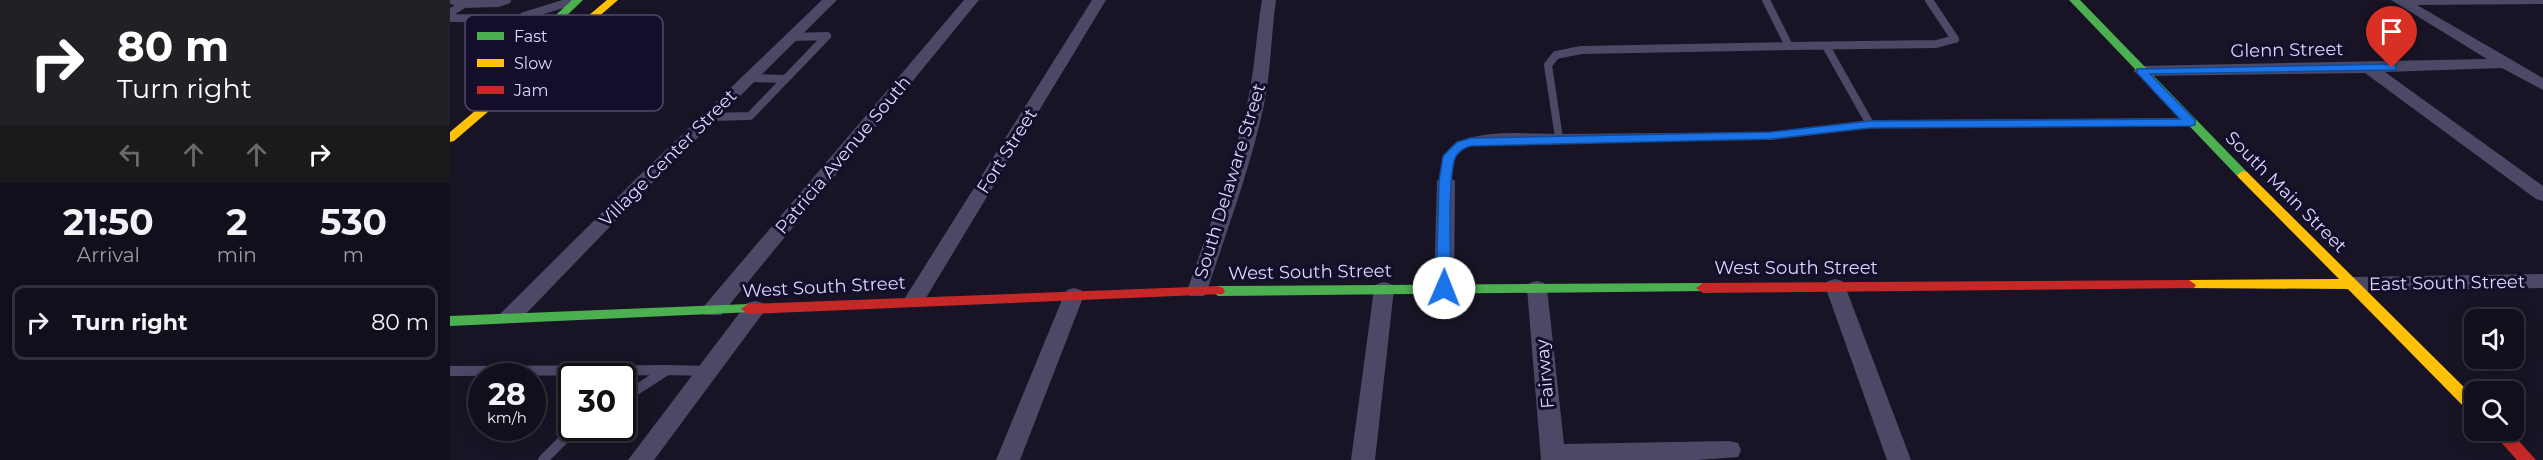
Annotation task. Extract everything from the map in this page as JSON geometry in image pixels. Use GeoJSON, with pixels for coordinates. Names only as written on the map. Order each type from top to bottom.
{"type":"FeatureCollection","features":[{"type":"Feature","properties":{"kind":"street"},"geometry":{"type":"LineString","coordinates":[[561,15],[577,0]]}},
{"type":"Feature","properties":{"kind":"street"},"geometry":{"type":"LineString","coordinates":[[595,15],[613,0]]}},
{"type":"Feature","properties":{"kind":"street","name":"Village Center Street"},"geometry":{"type":"LineString","coordinates":[[509,318],[709,117],[830,0]]}},
{"type":"Feature","properties":{"kind":"street","name":"Patricia Avenue South"},"geometry":{"type":"LineString","coordinates":[[713,310],[972,0]]}},
{"type":"Feature","properties":{"kind":"street","name":"Fort Street"},"geometry":{"type":"LineString","coordinates":[[914,301],[1100,0]]}},
{"type":"Feature","properties":{"kind":"street","name":"South Delaware Street"},"geometry":{"type":"LineString","coordinates":[[1197,291],[1248,132],[1262,76],[1263,33],[1269,0]]}},
{"type":"Feature","properties":{"kind":"street","name":"South Main Street"},"geometry":{"type":"LineString","coordinates":[[2074,0],[2190,122],[2464,397]]}},
{"type":"Feature","properties":{"kind":"street"},"geometry":{"type":"LineString","coordinates":[[2399,1],[2536,0],[2543,2]]}},
{"type":"Feature","properties":{"kind":"street"},"geometry":{"type":"LineString","coordinates":[[2399,1],[2543,85]]}},
{"type":"Feature","properties":{"kind":"street","name":"Glenn Street"},"geometry":{"type":"LineString","coordinates":[[2141,71],[2369,68],[2506,63]]}},
{"type":"Feature","properties":{"kind":"street"},"geometry":{"type":"LineString","coordinates":[[2369,68],[2543,195]]}},
{"type":"Feature","properties":{"kind":"street"},"geometry":{"type":"LineString","coordinates":[[450,138],[482,111]]}},
{"type":"Feature","properties":{"kind":"street"},"geometry":{"type":"LineString","coordinates":[[1444,288],[1446,181]]}},
{"type":"Feature","properties":{"kind":"street","name":"East South Street"},"geometry":{"type":"LineString","coordinates":[[2352,284],[2543,281]]}},
{"type":"Feature","properties":{"kind":"street","name":"West South Street"},"geometry":{"type":"LineString","coordinates":[[452,322],[1197,291],[2352,284]]}},
{"type":"Feature","properties":{"kind":"street"},"geometry":{"type":"LineString","coordinates":[[1835,286],[1899,460]]}},
{"type":"Feature","properties":{"kind":"street","name":"Fairway"},"geometry":{"type":"LineString","coordinates":[[1536,288],[1553,457]]}},
{"type":"Feature","properties":{"kind":"street"},"geometry":{"type":"LineString","coordinates":[[1363,460],[1383,289]]}},
{"type":"Feature","properties":{"kind":"street"},"geometry":{"type":"LineString","coordinates":[[1008,460],[1074,295]]}},
{"type":"Feature","properties":{"kind":"street"},"geometry":{"type":"LineString","coordinates":[[640,460],[755,308]]}},
{"type":"Feature","properties":{"kind":"street"},"geometry":{"type":"LineString","coordinates":[[2509,441],[2527,460]]}},
{"type":"Feature","properties":{"kind":"street"},"geometry":{"type":"LineString","coordinates":[[1553,457],[1729,450]]}},
{"type":"Feature","properties":{"kind":"lane"},"geometry":{"type":"LineString","coordinates":[[452,0],[498,3],[507,0]]}},
{"type":"Feature","properties":{"kind":"lane"},"geometry":{"type":"LineString","coordinates":[[528,15],[577,0]]}},
{"type":"Feature","properties":{"kind":"lane"},"geometry":{"type":"LineString","coordinates":[[1766,0],[1789,46]]}},
{"type":"Feature","properties":{"kind":"lane"},"geometry":{"type":"LineString","coordinates":[[1559,138],[1548,65],[1556,55],[1581,50],[1936,44],[1956,39],[1929,0]]}},
{"type":"Feature","properties":{"kind":"lane"},"geometry":{"type":"LineString","coordinates":[[450,13],[467,2]]}},
{"type":"Feature","properties":{"kind":"lane"},"geometry":{"type":"LineString","coordinates":[[709,117],[750,116],[827,36],[792,36]]}},
{"type":"Feature","properties":{"kind":"lane"},"geometry":{"type":"LineString","coordinates":[[1826,46],[1870,124]]}},
{"type":"Feature","properties":{"kind":"lane"},"geometry":{"type":"LineString","coordinates":[[749,78],[785,79]]}},
{"type":"Feature","properties":{"kind":"lane"},"geometry":{"type":"LineString","coordinates":[[1446,181],[1449,156],[1461,144],[1484,140],[1771,136],[1870,124],[2190,122]]}},
{"type":"Feature","properties":{"kind":"lane"},"geometry":{"type":"LineString","coordinates":[[636,390],[666,370]]}},
{"type":"Feature","properties":{"kind":"lane"},"geometry":{"type":"LineString","coordinates":[[450,371],[707,371]]}},
{"type":"Feature","properties":{"kind":"lane"},"geometry":{"type":"LineString","coordinates":[[543,460],[561,441]]}},
{"type":"Feature","properties":{"kind":"traffic: fast"},"geometry":{"type":"LineString","coordinates":[[562,15],[578,0]]}},
{"type":"Feature","properties":{"kind":"traffic: fast"},"geometry":{"type":"LineString","coordinates":[[2074,0],[2243,175]]}},
{"type":"Feature","properties":{"kind":"traffic: fast"},"geometry":{"type":"LineString","coordinates":[[1218,291],[1703,288]]}},
{"type":"Feature","properties":{"kind":"traffic: fast"},"geometry":{"type":"LineString","coordinates":[[450,321],[748,309]]}},
{"type":"Feature","properties":{"kind":"traffic: slow"},"geometry":{"type":"LineString","coordinates":[[595,15],[613,0]]}},
{"type":"Feature","properties":{"kind":"traffic: slow"},"geometry":{"type":"LineString","coordinates":[[450,138],[482,111]]}},
{"type":"Feature","properties":{"kind":"traffic: slow"},"geometry":{"type":"LineString","coordinates":[[2243,175],[2464,397]]}},
{"type":"Feature","properties":{"kind":"traffic: slow"},"geometry":{"type":"LineString","coordinates":[[2189,285],[2352,284]]}},
{"type":"Feature","properties":{"kind":"traffic: jam"},"geometry":{"type":"LineString","coordinates":[[1703,288],[2189,285]]}},
{"type":"Feature","properties":{"kind":"traffic: jam"},"geometry":{"type":"LineString","coordinates":[[748,309],[1218,291]]}},
{"type":"Feature","properties":{"kind":"traffic: jam"},"geometry":{"type":"LineString","coordinates":[[2509,441],[2527,460]]}},
{"type":"Feature","properties":{"kind":"route"},"geometry":{"type":"LineString","coordinates":[[1444,288],[1446,181],[1449,156],[1461,144],[1484,140],[1559,138],[1771,136],[1870,124],[2061,125],[2190,122],[2141,71],[2392,68]]}}]}
